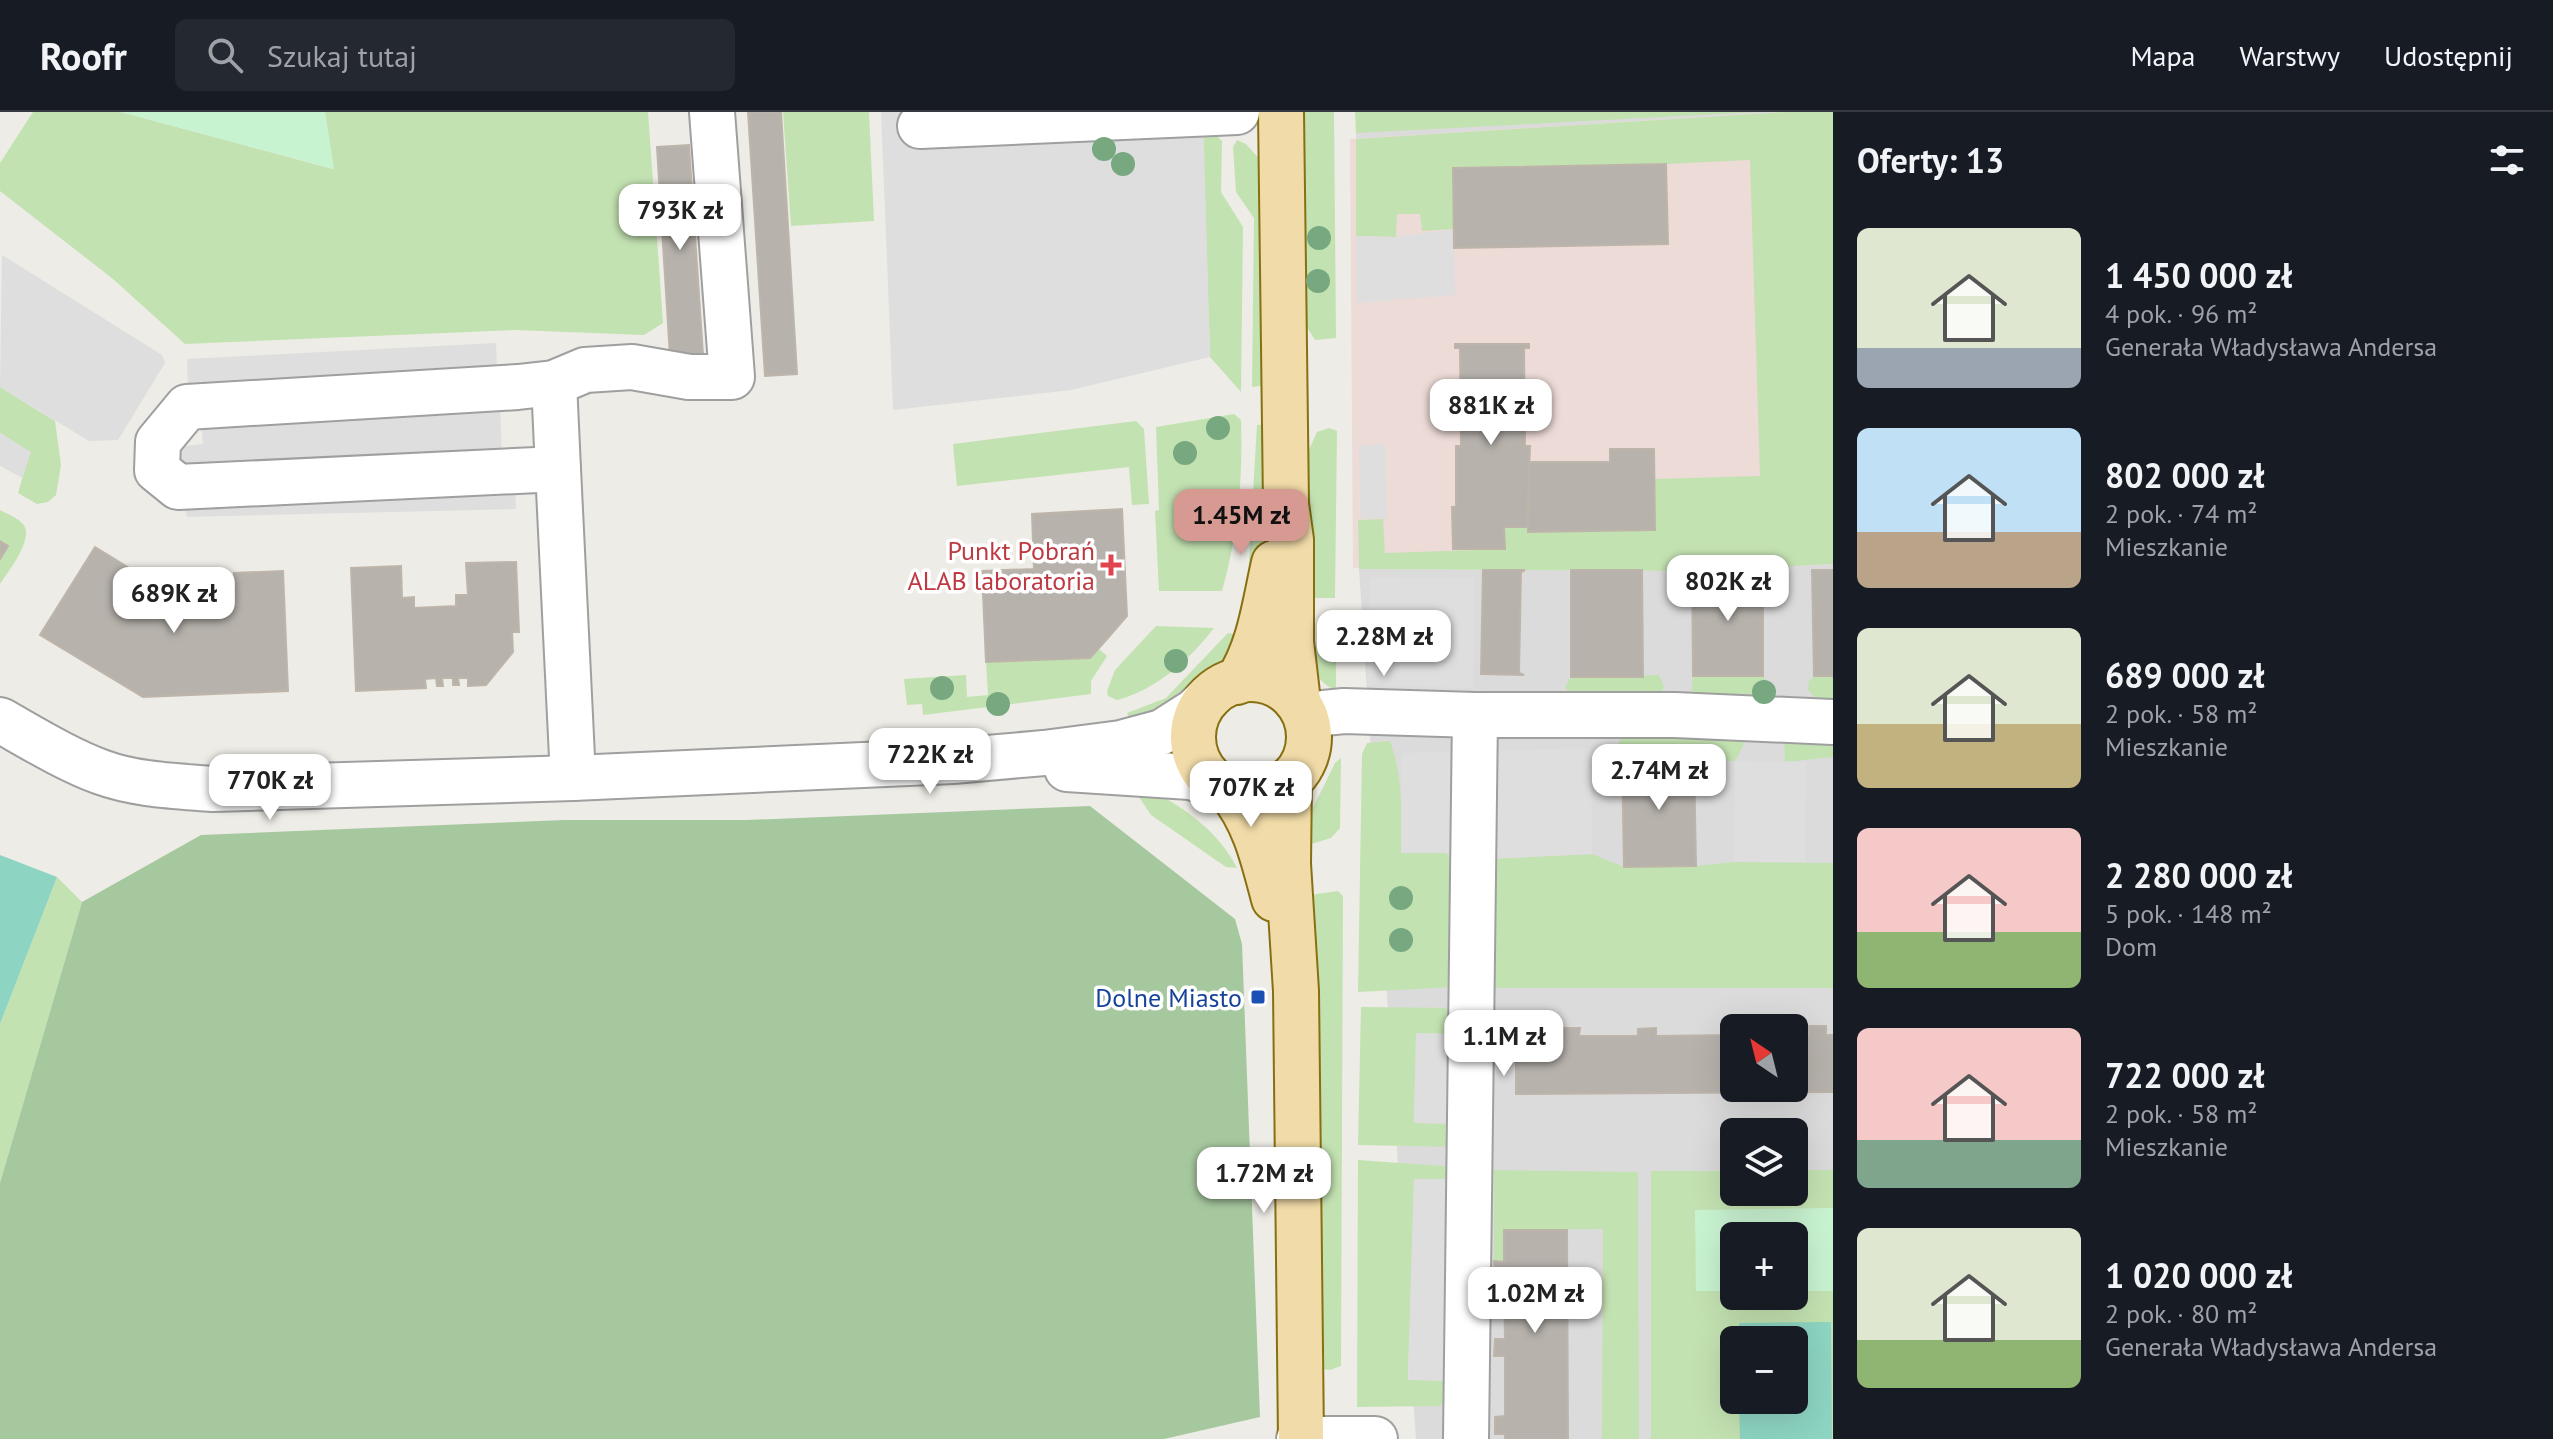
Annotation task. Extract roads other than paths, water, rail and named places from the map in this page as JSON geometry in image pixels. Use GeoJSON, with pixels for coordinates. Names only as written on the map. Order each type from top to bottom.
{"type":"FeatureCollection","features":[{"type":"Feature","properties":{"kind":"main road"},"geometry":{"type":"LineString","coordinates":[[1222,787],[1254,795],[1266,793],[1289,780],[1305,759],[1310,740],[1291,642],[1281,112]]}},
{"type":"Feature","properties":{"kind":"main road"},"geometry":{"type":"LineString","coordinates":[[1286,504],[1255,647],[1247,667],[1199,712],[1193,743],[1203,769],[1246,813],[1263,859],[1296,991]]}},
{"type":"Feature","properties":{"kind":"main road"},"geometry":{"type":"LineString","coordinates":[[1224,689],[1246,679],[1266,681],[1283,689],[1302,711]]}},
{"type":"Feature","properties":{"kind":"main road"},"geometry":{"type":"LineString","coordinates":[[1289,780],[1288,864],[1296,991],[1300,1439]]}},
{"type":"Feature","properties":{"kind":"street"},"geometry":{"type":"LineString","coordinates":[[558,469],[178,487],[157,470],[158,442],[187,407],[554,383],[585,370],[632,367],[689,377],[732,377],[712,112]]}},
{"type":"Feature","properties":{"kind":"street"},"geometry":{"type":"LineString","coordinates":[[920,126],[1237,112]]}},
{"type":"Feature","properties":{"kind":"street"},"geometry":{"type":"LineString","coordinates":[[554,383],[573,778]]}},
{"type":"Feature","properties":{"kind":"street"},"geometry":{"type":"LineString","coordinates":[[0,720],[102,773],[155,785],[213,789],[573,778],[953,761],[1044,753],[1137,740],[1162,732],[1224,689]]}},
{"type":"Feature","properties":{"kind":"street"},"geometry":{"type":"LineString","coordinates":[[1302,711],[1675,715],[1833,722]]}},
{"type":"Feature","properties":{"kind":"street"},"geometry":{"type":"LineString","coordinates":[[1466,1439],[1475,715]]}},
{"type":"Feature","properties":{"kind":"street"},"geometry":{"type":"LineString","coordinates":[[953,761],[991,761],[1162,775],[1222,787]]}},
{"type":"Feature","properties":{"kind":"street"},"geometry":{"type":"LineString","coordinates":[[1300,1439],[1375,1439]]}},
{"type":"Feature","properties":{"kind":"place","name":"Punkt Pobrań ALAB laboratoria"},"geometry":{"type":"Point","coordinates":[1111,565]}},
{"type":"Feature","properties":{"kind":"place","name":"Dolne Miasto"},"geometry":{"type":"Point","coordinates":[1258,997]}}]}
